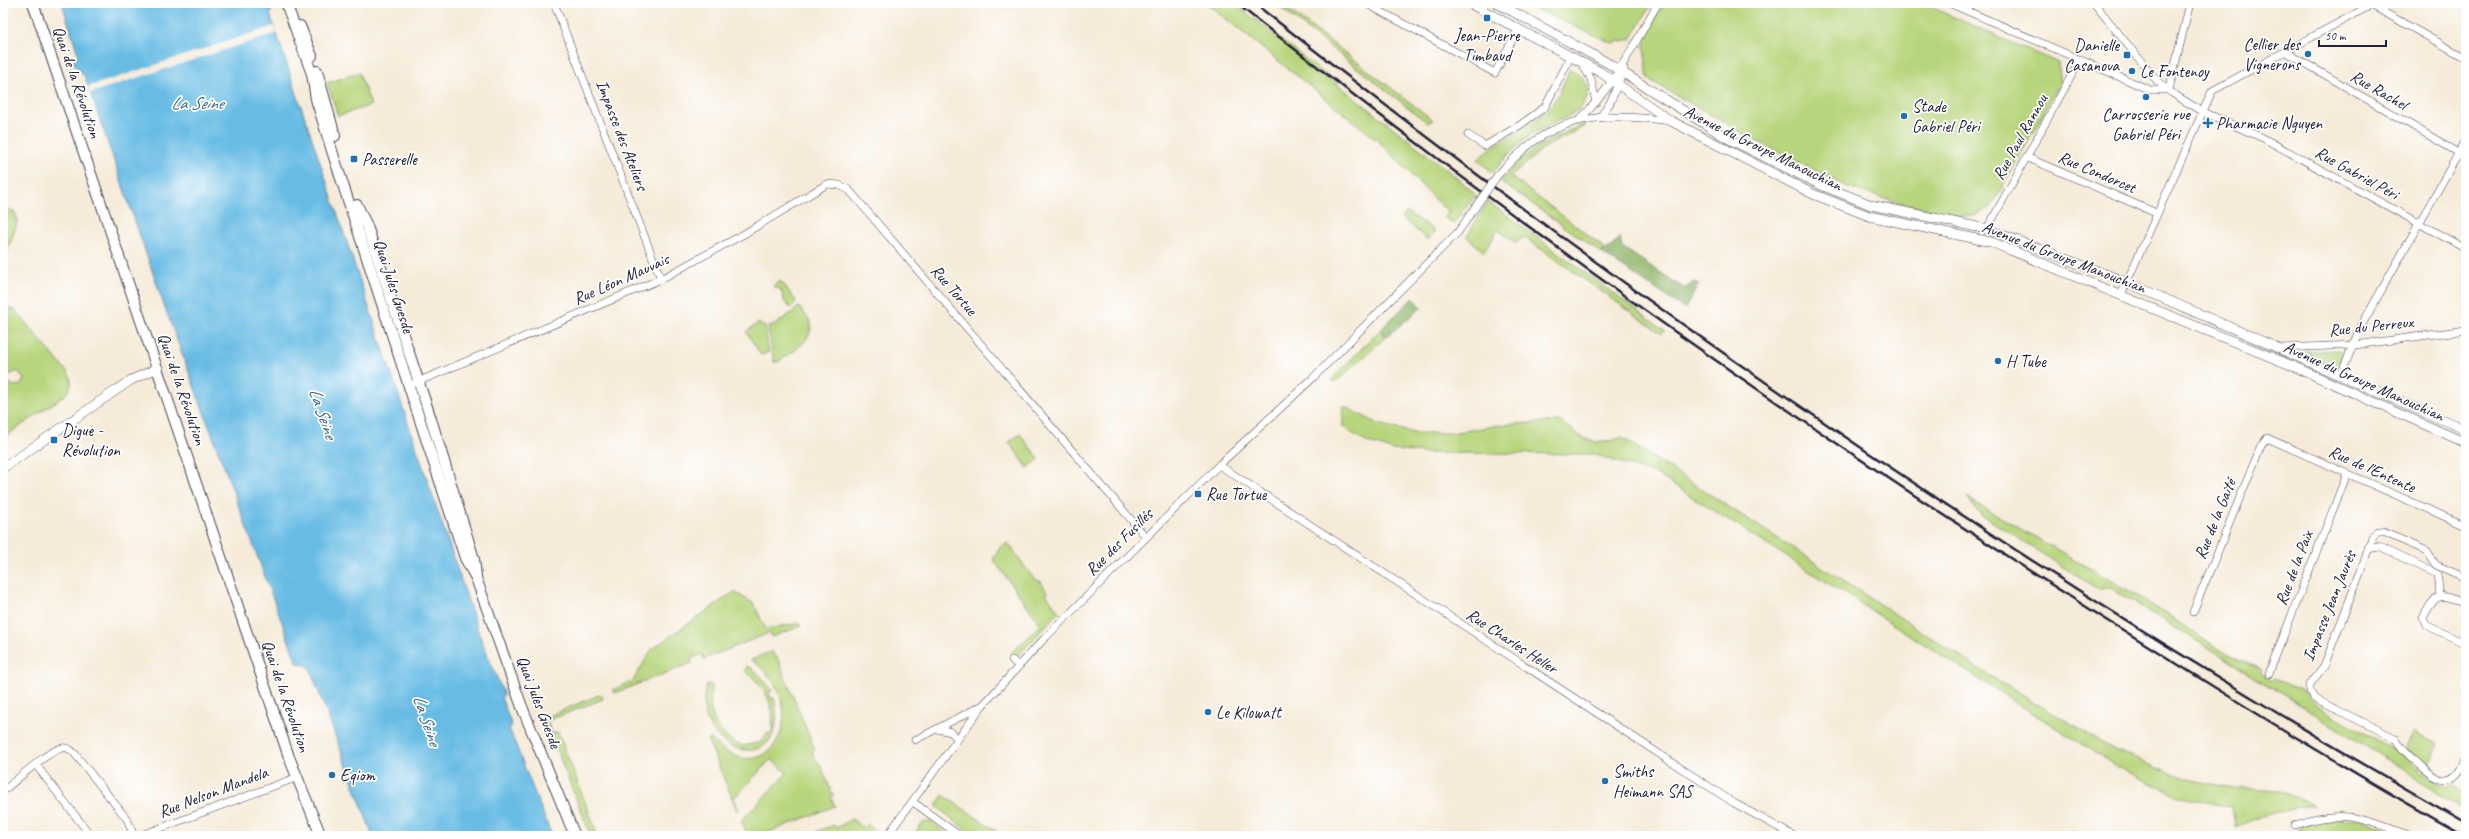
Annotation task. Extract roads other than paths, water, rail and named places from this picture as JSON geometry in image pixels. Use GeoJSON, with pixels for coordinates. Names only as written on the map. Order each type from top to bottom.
{"type":"FeatureCollection","features":[{"type":"Feature","properties":{"kind":"main road","name":"Quai de la Révolution"},"geometry":{"type":"LineString","coordinates":[[33,3],[299,781],[321,836]]}},
{"type":"Feature","properties":{"kind":"main road","name":"Quai Jules Guesde"},"geometry":{"type":"LineString","coordinates":[[286,3],[308,61],[316,99],[333,154],[413,383],[431,419],[472,552],[476,578],[522,707],[575,836]]}},
{"type":"Feature","properties":{"kind":"main road","name":"Quai Jules Guesde"},"geometry":{"type":"LineString","coordinates":[[292,3],[311,54],[341,157],[367,226],[413,383]]}},
{"type":"Feature","properties":{"kind":"main road","name":"Quai de la Révolution"},"geometry":{"type":"LineString","coordinates":[[299,781],[303,802],[315,836]]}},
{"type":"Feature","properties":{"kind":"street","name":"Impasse des Ateliers"},"geometry":{"type":"LineString","coordinates":[[554,3],[661,279]]}},
{"type":"Feature","properties":{"kind":"street"},"geometry":{"type":"LineString","coordinates":[[1365,3],[1495,73],[1518,29]]}},
{"type":"Feature","properties":{"kind":"street","name":"Avenue du Groupe Manouchian"},"geometry":{"type":"LineString","coordinates":[[1469,3],[1571,56],[1615,82],[1672,121],[1813,194],[1862,213],[1991,242],[2295,367],[2466,443]]}},
{"type":"Feature","properties":{"kind":"street","name":"Avenue du Groupe Manouchian"},"geometry":{"type":"LineString","coordinates":[[1497,3],[1620,72],[1727,138],[1821,185],[1871,205],[1987,229],[2126,282],[2466,430]]}},
{"type":"Feature","properties":{"kind":"street"},"geometry":{"type":"LineString","coordinates":[[1600,117],[1610,103],[1615,82],[1628,56],[1658,3]]}},
{"type":"Feature","properties":{"kind":"street"},"geometry":{"type":"LineString","coordinates":[[1949,3],[2150,90],[2169,90],[2190,3]]}},
{"type":"Feature","properties":{"kind":"street","name":"Rue Gabriel Péri"},"geometry":{"type":"LineString","coordinates":[[2094,3],[2157,81],[2169,90],[2201,111],[2263,138],[2466,249]]}},
{"type":"Feature","properties":{"kind":"street"},"geometry":{"type":"LineString","coordinates":[[2120,294],[2201,111],[2212,90],[2286,52],[2369,5],[2466,58]]}},
{"type":"Feature","properties":{"kind":"street","name":"Rue Rachel"},"geometry":{"type":"LineString","coordinates":[[2286,52],[2459,153]]}},
{"type":"Feature","properties":{"kind":"street"},"geometry":{"type":"LineString","coordinates":[[1468,135],[1485,146],[1545,107],[1571,56]]}},
{"type":"Feature","properties":{"kind":"street","name":"Rue Paul Rannou"},"geometry":{"type":"LineString","coordinates":[[1987,229],[2080,60]]}},
{"type":"Feature","properties":{"kind":"street"},"geometry":{"type":"LineString","coordinates":[[1581,62],[1591,79],[1596,102]]}},
{"type":"Feature","properties":{"kind":"street"},"geometry":{"type":"LineString","coordinates":[[1579,120],[1615,82]]}},
{"type":"Feature","properties":{"kind":"street"},"geometry":{"type":"LineString","coordinates":[[1579,120],[1621,115],[1672,121]]}},
{"type":"Feature","properties":{"kind":"street","name":"Rue des Fusillés"},"geometry":{"type":"LineString","coordinates":[[887,836],[982,706],[1019,666],[1146,536],[1219,465],[1313,378],[1458,232],[1497,176],[1517,153],[1545,133],[1579,120]]}},
{"type":"Feature","properties":{"kind":"street"},"geometry":{"type":"LineString","coordinates":[[2341,375],[2355,345],[2359,330],[2466,140]]}},
{"type":"Feature","properties":{"kind":"street","name":"Rue Condorcet"},"geometry":{"type":"LineString","coordinates":[[2026,157],[2156,213]]}},
{"type":"Feature","properties":{"kind":"street","name":"Rue Léon Mauvais"},"geometry":{"type":"LineString","coordinates":[[413,383],[661,279],[744,234],[826,184]]}},
{"type":"Feature","properties":{"kind":"street","name":"Rue Tortue"},"geometry":{"type":"LineString","coordinates":[[826,184],[839,185],[849,190],[1146,536]]}},
{"type":"Feature","properties":{"kind":"street","name":"Rue du Perreux"},"geometry":{"type":"LineString","coordinates":[[2279,348],[2355,345],[2466,330]]}},
{"type":"Feature","properties":{"kind":"street"},"geometry":{"type":"LineString","coordinates":[[3,468],[131,380],[158,368]]}},
{"type":"Feature","properties":{"kind":"street","name":"Rue de l'Entente"},"geometry":{"type":"LineString","coordinates":[[2266,438],[2466,526]]}},
{"type":"Feature","properties":{"kind":"street","name":"Rue de la Gaité"},"geometry":{"type":"LineString","coordinates":[[2193,612],[2261,446],[2266,438]]}},
{"type":"Feature","properties":{"kind":"street","name":"Rue Charles Heller"},"geometry":{"type":"LineString","coordinates":[[1219,465],[1734,803],[1794,836]]}},
{"type":"Feature","properties":{"kind":"street","name":"Rue de la Paix"},"geometry":{"type":"LineString","coordinates":[[2269,673],[2347,474]]}},
{"type":"Feature","properties":{"kind":"street","name":"Impasse Jean Jaurès"},"geometry":{"type":"LineString","coordinates":[[2466,578],[2436,565],[2427,551],[2383,532],[2378,532],[2372,537],[2362,568],[2324,666],[2310,684],[2310,692],[2315,699],[2395,738],[2401,749],[2433,778],[2444,781],[2452,779],[2459,774],[2466,759]]}},
{"type":"Feature","properties":{"kind":"street"},"geometry":{"type":"LineString","coordinates":[[2368,548],[2378,546],[2437,574],[2440,596]]}},
{"type":"Feature","properties":{"kind":"street"},"geometry":{"type":"LineString","coordinates":[[2466,605],[2447,595],[2440,596],[2432,600],[2423,618],[2426,626],[2466,644]]}},
{"type":"Feature","properties":{"kind":"street"},"geometry":{"type":"LineString","coordinates":[[1012,660],[1019,666]]}},
{"type":"Feature","properties":{"kind":"street"},"geometry":{"type":"LineString","coordinates":[[915,740],[982,706]]}},
{"type":"Feature","properties":{"kind":"street"},"geometry":{"type":"LineString","coordinates":[[938,729],[952,732],[958,740]]}},
{"type":"Feature","properties":{"kind":"street"},"geometry":{"type":"LineString","coordinates":[[3,791],[51,753],[66,748],[74,752],[127,819],[134,836]]}},
{"type":"Feature","properties":{"kind":"street"},"geometry":{"type":"LineString","coordinates":[[36,765],[91,836]]}},
{"type":"Feature","properties":{"kind":"street","name":"Rue Nelson Mandela"},"geometry":{"type":"LineString","coordinates":[[139,836],[299,781]]}},
{"type":"Feature","properties":{"kind":"street"},"geometry":{"type":"LineString","coordinates":[[913,802],[960,836]]}},
{"type":"Feature","properties":{"kind":"street"},"geometry":{"type":"LineString","coordinates":[[2295,825],[2313,819],[2344,815],[2361,818],[2410,836]]}},
{"type":"Feature","properties":{"kind":"water","name":"La Seine"},"geometry":{"type":"Polygon","coordinates":[[[62,3],[276,3],[270,13],[272,20],[481,639],[504,695],[501,697],[512,726],[509,728],[552,836],[373,836],[309,666],[297,663],[165,308],[85,77],[72,62],[78,54],[62,3]]]}},
{"type":"Feature","properties":{"kind":"railway"},"geometry":{"type":"LineString","coordinates":[[1236,3],[1443,163],[1654,317],[1761,392],[1869,465],[2088,608],[2322,753],[2465,836]]}},
{"type":"Feature","properties":{"kind":"railway"},"geometry":{"type":"LineString","coordinates":[[1254,3],[1398,115],[1545,225],[1694,332],[1844,436],[1997,538],[2151,636],[2308,731],[2466,823]]}},
{"type":"Feature","properties":{"kind":"place","name":"Jean-Pierre Timbaud"},"geometry":{"type":"Point","coordinates":[1487,18]}},
{"type":"Feature","properties":{"kind":"place","name":"Cellier des Vignerons"},"geometry":{"type":"Point","coordinates":[2308,54]}},
{"type":"Feature","properties":{"kind":"place","name":"Danielle Casanova"},"geometry":{"type":"Point","coordinates":[2127,55]}},
{"type":"Feature","properties":{"kind":"place","name":"Le Fontenoy"},"geometry":{"type":"Point","coordinates":[2132,71]}},
{"type":"Feature","properties":{"kind":"place","name":"Carrosserie rue Gabriel Péri"},"geometry":{"type":"Point","coordinates":[2146,97]}},
{"type":"Feature","properties":{"kind":"place","name":"Stade Gabriel Péri"},"geometry":{"type":"Point","coordinates":[1904,116]}},
{"type":"Feature","properties":{"kind":"place","name":"Pharmacie Nguyen"},"geometry":{"type":"Point","coordinates":[2208,123]}},
{"type":"Feature","properties":{"kind":"place","name":"Passerelle"},"geometry":{"type":"Point","coordinates":[354,159]}},
{"type":"Feature","properties":{"kind":"place","name":"H Tube"},"geometry":{"type":"Point","coordinates":[1998,361]}},
{"type":"Feature","properties":{"kind":"place","name":"Digue - Révolution"},"geometry":{"type":"Point","coordinates":[54,440]}},
{"type":"Feature","properties":{"kind":"place","name":"Rue Tortue"},"geometry":{"type":"Point","coordinates":[1198,494]}},
{"type":"Feature","properties":{"kind":"place","name":"Le Kilowatt"},"geometry":{"type":"Point","coordinates":[1208,712]}},
{"type":"Feature","properties":{"kind":"place","name":"Eqiom"},"geometry":{"type":"Point","coordinates":[332,775]}},
{"type":"Feature","properties":{"kind":"place","name":"Smiths Heimann SAS"},"geometry":{"type":"Point","coordinates":[1605,781]}}]}
